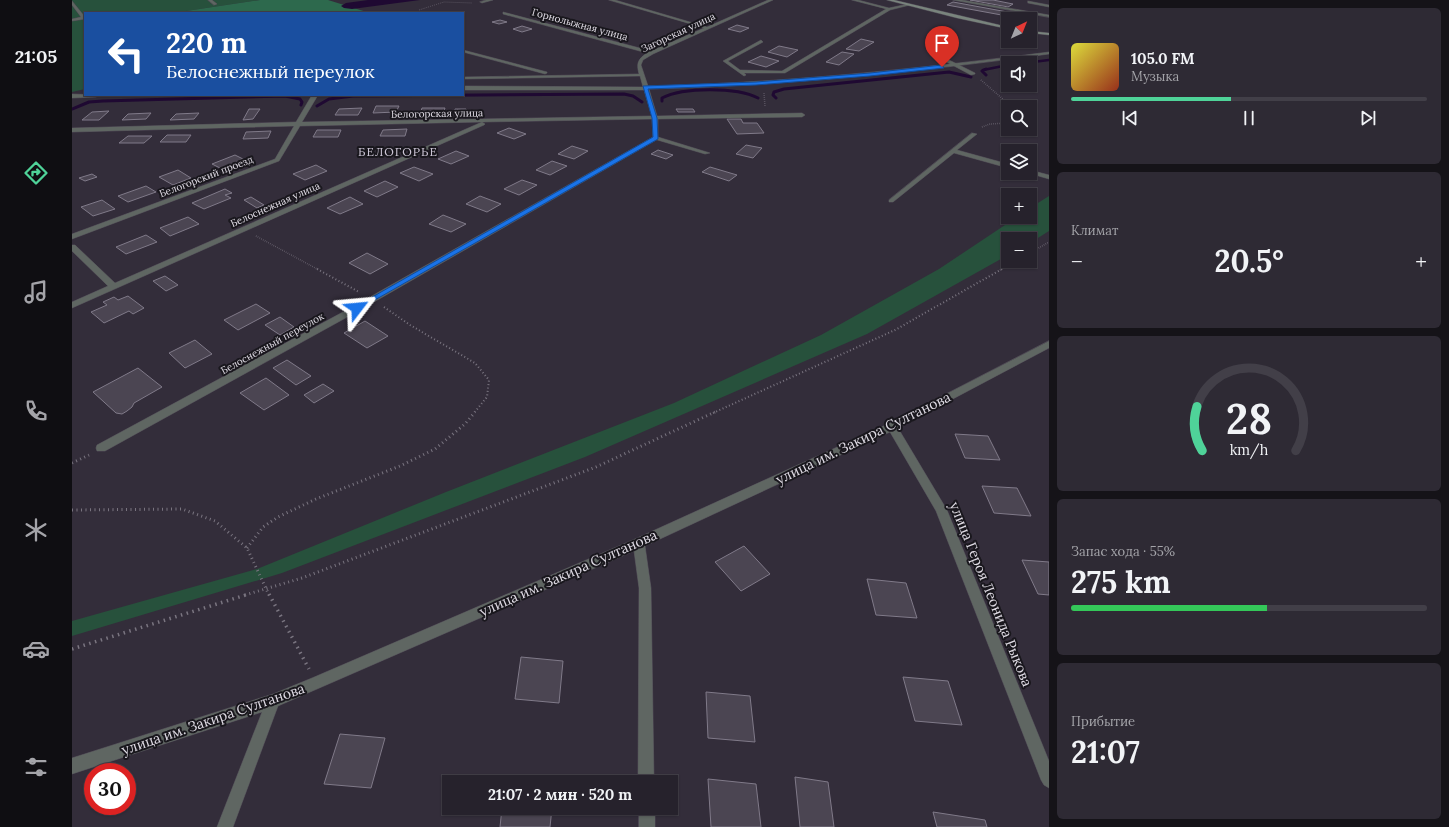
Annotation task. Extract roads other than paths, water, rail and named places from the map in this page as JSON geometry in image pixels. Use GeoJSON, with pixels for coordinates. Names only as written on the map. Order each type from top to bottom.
{"type":"FeatureCollection","features":[{"type":"Feature","properties":{"kind":"street"},"geometry":{"type":"LineString","coordinates":[[210,0],[215,4]]}},
{"type":"Feature","properties":{"kind":"street"},"geometry":{"type":"LineString","coordinates":[[482,2],[490,0]]}},
{"type":"Feature","properties":{"kind":"street"},"geometry":{"type":"LineString","coordinates":[[611,0],[708,28]]}},
{"type":"Feature","properties":{"kind":"street","name":"Загорская улица"},"geometry":{"type":"LineString","coordinates":[[645,87],[639,65],[641,59],[651,53],[771,0]]}},
{"type":"Feature","properties":{"kind":"street"},"geometry":{"type":"LineString","coordinates":[[854,0],[889,9]]}},
{"type":"Feature","properties":{"kind":"street"},"geometry":{"type":"LineString","coordinates":[[889,0],[1001,26]]}},
{"type":"Feature","properties":{"kind":"street"},"geometry":{"type":"LineString","coordinates":[[955,0],[1020,12]]}},
{"type":"Feature","properties":{"kind":"street"},"geometry":{"type":"LineString","coordinates":[[72,2],[84,18],[72,20]]}},
{"type":"Feature","properties":{"kind":"street"},"geometry":{"type":"LineString","coordinates":[[1029,2],[1049,6]]}},
{"type":"Feature","properties":{"kind":"street"},"geometry":{"type":"LineString","coordinates":[[739,72],[783,72],[889,9],[908,5]]}},
{"type":"Feature","properties":{"kind":"street","name":"Горнолыжная улица"},"geometry":{"type":"LineString","coordinates":[[504,13],[651,53]]}},
{"type":"Feature","properties":{"kind":"street"},"geometry":{"type":"LineString","coordinates":[[1037,15],[1049,16]]}},
{"type":"Feature","properties":{"kind":"street"},"geometry":{"type":"LineString","coordinates":[[1037,19],[1049,22]]}},
{"type":"Feature","properties":{"kind":"street"},"geometry":{"type":"LineString","coordinates":[[1037,33],[1049,34]]}},
{"type":"Feature","properties":{"kind":"street"},"geometry":{"type":"LineString","coordinates":[[756,83],[725,61],[761,41]]}},
{"type":"Feature","properties":{"kind":"street"},"geometry":{"type":"LineString","coordinates":[[464,51],[557,76]]}},
{"type":"Feature","properties":{"kind":"street"},"geometry":{"type":"LineString","coordinates":[[464,88],[645,87],[756,83],[870,74],[956,65],[1049,52]]}},
{"type":"Feature","properties":{"kind":"street"},"geometry":{"type":"LineString","coordinates":[[941,58],[973,74]]}},
{"type":"Feature","properties":{"kind":"street"},"geometry":{"type":"LineString","coordinates":[[464,78],[641,75]]}},
{"type":"Feature","properties":{"kind":"street"},"geometry":{"type":"LineString","coordinates":[[645,87],[654,118],[656,138],[707,153]]}},
{"type":"Feature","properties":{"kind":"street"},"geometry":{"type":"LineString","coordinates":[[72,101],[75,96],[84,91]]}},
{"type":"Feature","properties":{"kind":"street","name":"Белогорский проезд"},"geometry":{"type":"LineString","coordinates":[[72,237],[277,160],[314,96]]}},
{"type":"Feature","properties":{"kind":"street","name":"Белогорская улица"},"geometry":{"type":"LineString","coordinates":[[72,130],[298,124],[486,122],[802,115]]}},
{"type":"Feature","properties":{"kind":"street","name":"Белоснежная улица"},"geometry":{"type":"LineString","coordinates":[[72,305],[486,122]]}},
{"type":"Feature","properties":{"kind":"street"},"geometry":{"type":"LineString","coordinates":[[892,201],[974,134]]}},
{"type":"Feature","properties":{"kind":"street","name":"Белоснежный переулок"},"geometry":{"type":"LineString","coordinates":[[102,448],[372,299],[656,138]]}},
{"type":"Feature","properties":{"kind":"street"},"geometry":{"type":"LineString","coordinates":[[953,150],[1001,164]]}},
{"type":"Feature","properties":{"kind":"street"},"geometry":{"type":"LineString","coordinates":[[1037,174],[1049,177]]}},
{"type":"Feature","properties":{"kind":"street"},"geometry":{"type":"LineString","coordinates":[[72,247],[113,286]]}},
{"type":"Feature","properties":{"kind":"street","name":"улица им. Закира Султанова"},"geometry":{"type":"LineString","coordinates":[[72,766],[273,701],[317,683],[639,543],[892,427],[1049,344]]}},
{"type":"Feature","properties":{"kind":"street","name":"улица Героя Леонида Рыкова"},"geometry":{"type":"LineString","coordinates":[[892,427],[941,510],[1049,780]]}},
{"type":"Feature","properties":{"kind":"street"},"geometry":{"type":"LineString","coordinates":[[639,543],[645,588],[646,775]]}},
{"type":"Feature","properties":{"kind":"street"},"geometry":{"type":"LineString","coordinates":[[225,827],[273,701]]}},
{"type":"Feature","properties":{"kind":"street"},"geometry":{"type":"LineString","coordinates":[[647,815],[647,827]]}},
{"type":"Feature","properties":{"kind":"waterway"},"geometry":{"type":"LineString","coordinates":[[1037,62],[1049,60]]}},
{"type":"Feature","properties":{"kind":"waterway"},"geometry":{"type":"LineString","coordinates":[[985,70],[1001,66]]}},
{"type":"Feature","properties":{"kind":"waterway"},"geometry":{"type":"LineString","coordinates":[[985,70],[982,71],[986,75]]}},
{"type":"Feature","properties":{"kind":"waterway"},"geometry":{"type":"LineString","coordinates":[[776,98],[773,95],[774,92],[784,89],[949,72],[971,77]]}},
{"type":"Feature","properties":{"kind":"waterway"},"geometry":{"type":"LineString","coordinates":[[662,101],[662,98],[671,94],[696,90],[724,90],[749,94],[758,98]]}},
{"type":"Feature","properties":{"kind":"waterway"},"geometry":{"type":"LineString","coordinates":[[464,95],[624,94],[633,96],[642,102]]}},
{"type":"Feature","properties":{"kind":"waterway"},"geometry":{"type":"LineString","coordinates":[[72,109],[89,102],[103,101],[285,96],[300,99],[302,102],[301,105]]}},
{"type":"Feature","properties":{"kind":"waterway"},"geometry":{"type":"LineString","coordinates":[[317,106],[329,99],[353,96]]}},
{"type":"Feature","properties":{"kind":"district","name":"БЕЛОГОРЬЕ"},"geometry":{"type":"Point","coordinates":[398,152]}}]}
